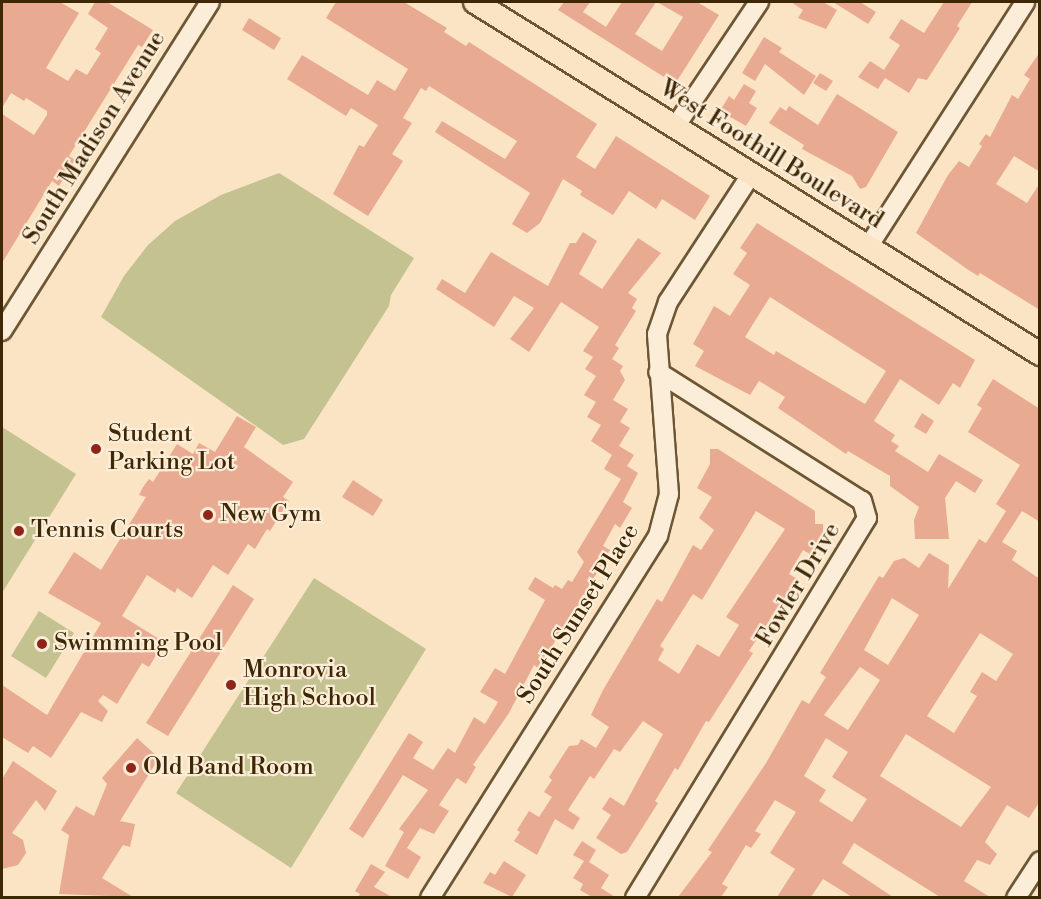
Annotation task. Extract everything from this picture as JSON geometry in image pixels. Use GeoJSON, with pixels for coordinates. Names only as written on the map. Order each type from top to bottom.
{"type":"FeatureCollection","features":[{"type":"Feature","properties":{"kind":"main road","name":"West Foothill Boulevard"},"geometry":{"type":"LineString","coordinates":[[479,2],[1040,354]]}},
{"type":"Feature","properties":{"kind":"street","name":"South Madison Avenue"},"geometry":{"type":"LineString","coordinates":[[2,332],[210,2]]}},
{"type":"Feature","properties":{"kind":"street"},"geometry":{"type":"LineString","coordinates":[[675,127],[759,2]]}},
{"type":"Feature","properties":{"kind":"street"},"geometry":{"type":"LineString","coordinates":[[868,247],[1025,2]]}},
{"type":"Feature","properties":{"kind":"street","name":"South Sunset Place"},"geometry":{"type":"LineString","coordinates":[[430,897],[658,536],[669,494],[657,372],[657,334],[668,302],[752,173]]}},
{"type":"Feature","properties":{"kind":"street","name":"Fowler Drive"},"geometry":{"type":"LineString","coordinates":[[635,897],[867,518],[862,501],[657,372]]}},
{"type":"Feature","properties":{"kind":"street"},"geometry":{"type":"LineString","coordinates":[[1016,897],[1040,861]]}},
{"type":"Feature","properties":{"kind":"shaded area"},"geometry":{"type":"Polygon","coordinates":[[[279,173],[414,258],[391,295],[389,306],[304,439],[283,445],[101,317],[124,276],[148,245],[175,221],[221,195],[279,173]]]}},
{"type":"Feature","properties":{"kind":"shaded area","name":"Tennis Courts"},"geometry":{"type":"Polygon","coordinates":[[[2,427],[76,474],[2,593],[2,427]]]}},
{"type":"Feature","properties":{"kind":"shaded area"},"geometry":{"type":"Polygon","coordinates":[[[314,578],[426,649],[291,868],[176,793],[314,578]]]}},
{"type":"Feature","properties":{"kind":"shaded area","name":"Swimming Pool"},"geometry":{"type":"Polygon","coordinates":[[[39,611],[74,633],[46,678],[11,656],[39,611]]]}},
{"type":"Feature","properties":{"kind":"building"},"geometry":{"type":"Polygon","coordinates":[[[2,2],[60,2],[79,13],[46,68],[68,81],[76,69],[87,75],[101,53],[95,49],[108,28],[88,14],[95,2],[107,2],[153,30],[142,47],[138,45],[69,156],[75,160],[59,186],[52,181],[2,263],[2,114],[34,135],[47,115],[47,111],[26,98],[24,101],[11,93],[2,108],[2,2]]]}},
{"type":"Feature","properties":{"kind":"building"},"geometry":{"type":"Polygon","coordinates":[[[336,2],[404,2],[447,28],[444,32],[466,46],[469,42],[597,124],[576,157],[595,169],[616,136],[710,196],[695,220],[662,199],[656,209],[629,191],[613,215],[580,195],[582,191],[563,179],[540,223],[527,233],[512,224],[530,193],[435,132],[442,121],[505,159],[517,141],[429,86],[426,91],[421,88],[403,118],[412,123],[392,154],[403,161],[368,216],[333,194],[359,145],[364,147],[378,125],[351,108],[346,116],[287,79],[302,55],[368,95],[377,80],[395,91],[408,69],[326,18],[336,2]]]}},
{"type":"Feature","properties":{"kind":"building"},"geometry":{"type":"Polygon","coordinates":[[[564,2],[590,2],[583,12],[606,27],[622,2],[656,2],[635,34],[662,51],[683,17],[657,2],[697,2],[719,15],[675,84],[558,10],[564,2]]]}},
{"type":"Feature","properties":{"kind":"building"},"geometry":{"type":"Polygon","coordinates":[[[791,2],[823,2],[837,10],[826,29],[798,18],[803,10],[791,2]]]}},
{"type":"Feature","properties":{"kind":"building"},"geometry":{"type":"Polygon","coordinates":[[[833,2],[860,2],[876,12],[868,24],[833,2]]]}},
{"type":"Feature","properties":{"kind":"building"},"geometry":{"type":"Polygon","coordinates":[[[944,2],[972,2],[957,26],[960,28],[927,80],[918,78],[909,93],[885,78],[878,89],[858,77],[870,61],[884,70],[900,45],[889,38],[901,19],[924,33],[944,2]]]}},
{"type":"Feature","properties":{"kind":"building"},"geometry":{"type":"Polygon","coordinates":[[[249,18],[281,38],[274,50],[242,30],[249,18]]]}},
{"type":"Feature","properties":{"kind":"building"},"geometry":{"type":"Polygon","coordinates":[[[764,37],[782,48],[779,52],[816,76],[804,95],[765,64],[755,81],[742,73],[764,37]]]}},
{"type":"Feature","properties":{"kind":"building"},"geometry":{"type":"Polygon","coordinates":[[[1040,52],[1040,172],[1014,156],[996,184],[1027,203],[1040,183],[1040,310],[980,273],[978,276],[916,233],[948,175],[959,161],[969,167],[982,146],[979,144],[986,134],[990,137],[1012,95],[1018,99],[1030,79],[1024,75],[1040,52]]]}},
{"type":"Feature","properties":{"kind":"building"},"geometry":{"type":"Polygon","coordinates":[[[820,73],[833,81],[826,91],[813,83],[820,73]]]}},
{"type":"Feature","properties":{"kind":"building"},"geometry":{"type":"Polygon","coordinates":[[[744,84],[756,91],[749,103],[757,108],[746,126],[720,111],[729,96],[734,100],[744,84]]]}},
{"type":"Feature","properties":{"kind":"building"},"geometry":{"type":"Polygon","coordinates":[[[837,94],[898,132],[866,187],[860,189],[852,176],[802,149],[804,145],[769,123],[780,107],[786,111],[789,106],[818,125],[837,94]]]}},
{"type":"Feature","properties":{"kind":"building"},"geometry":{"type":"Polygon","coordinates":[[[757,223],[975,360],[960,388],[953,383],[939,405],[900,379],[874,421],[895,435],[891,441],[899,446],[895,451],[928,472],[939,454],[983,480],[975,493],[956,481],[945,498],[949,539],[915,539],[914,520],[919,507],[890,486],[890,476],[848,451],[846,454],[778,408],[785,397],[759,381],[750,395],[695,366],[704,351],[693,344],[714,306],[730,316],[750,285],[733,274],[747,253],[740,248],[757,223]],[[770,297],[745,337],[774,355],[776,351],[865,404],[886,371],[770,297]]]}},
{"type":"Feature","properties":{"kind":"building"},"geometry":{"type":"Polygon","coordinates":[[[583,232],[597,241],[579,274],[602,289],[638,238],[661,253],[628,293],[637,299],[632,308],[636,311],[615,345],[619,348],[612,359],[623,366],[620,371],[625,380],[613,400],[628,409],[620,422],[630,428],[619,446],[634,455],[627,466],[638,473],[623,502],[632,508],[620,528],[615,524],[603,546],[610,550],[582,599],[538,668],[534,665],[509,713],[473,765],[476,767],[466,784],[457,778],[439,805],[449,811],[434,834],[420,828],[407,848],[421,857],[408,879],[385,866],[404,832],[399,829],[428,790],[403,775],[363,838],[349,829],[409,733],[423,742],[413,758],[433,770],[448,748],[455,753],[474,717],[485,724],[498,702],[480,692],[495,668],[505,674],[545,600],[528,589],[535,577],[553,588],[555,585],[562,589],[568,580],[572,582],[584,562],[577,552],[621,479],[604,469],[612,455],[591,441],[601,425],[587,417],[596,402],[584,395],[596,376],[585,369],[593,357],[583,351],[599,327],[561,302],[529,352],[510,339],[534,308],[514,296],[494,327],[436,289],[442,279],[465,293],[491,252],[548,286],[570,243],[576,243],[583,232]]]}},
{"type":"Feature","properties":{"kind":"building"},"geometry":{"type":"Polygon","coordinates":[[[993,379],[1040,409],[1040,522],[1022,511],[1002,542],[1017,551],[1012,560],[1040,579],[1040,801],[1029,818],[1007,805],[985,842],[997,854],[990,865],[977,860],[964,881],[990,897],[940,897],[854,843],[842,863],[893,897],[852,897],[823,879],[811,897],[777,897],[795,869],[770,853],[796,812],[775,800],[755,831],[761,834],[751,848],[746,845],[722,884],[728,887],[721,897],[678,897],[712,852],[708,850],[766,763],[802,700],[809,704],[826,677],[820,673],[879,576],[883,578],[894,561],[904,558],[919,568],[929,553],[949,565],[948,589],[979,539],[986,543],[1006,511],[996,504],[1020,465],[968,432],[982,408],[977,405],[993,379]],[[892,598],[864,650],[888,665],[919,615],[892,598]],[[980,633],[927,716],[954,733],[977,696],[970,692],[982,672],[996,681],[1013,654],[980,633]],[[860,667],[824,715],[848,730],[880,680],[860,667]],[[906,734],[880,776],[961,827],[991,787],[906,734]],[[826,738],[804,776],[826,790],[819,801],[852,822],[867,799],[832,777],[848,752],[826,738]]]}},
{"type":"Feature","properties":{"kind":"building"},"geometry":{"type":"Polygon","coordinates":[[[922,413],[934,421],[926,434],[914,427],[922,413]]]}},
{"type":"Feature","properties":{"kind":"building"},"geometry":{"type":"Polygon","coordinates":[[[237,416],[256,427],[244,447],[293,482],[283,497],[289,501],[270,531],[267,529],[255,549],[248,544],[228,575],[213,565],[192,598],[177,588],[175,593],[147,575],[122,616],[164,642],[149,667],[142,663],[117,704],[103,695],[98,701],[108,711],[102,722],[81,712],[51,758],[33,746],[28,753],[2,737],[2,685],[47,715],[101,623],[48,593],[74,552],[101,570],[146,497],[139,495],[143,487],[149,479],[153,482],[177,444],[193,454],[199,443],[215,452],[237,416]]]}},
{"type":"Feature","properties":{"kind":"building"},"geometry":{"type":"Polygon","coordinates":[[[710,449],[718,449],[815,511],[815,524],[823,524],[823,545],[813,556],[803,550],[789,574],[797,579],[749,651],[753,653],[709,722],[706,721],[678,770],[675,768],[655,801],[658,803],[627,852],[621,854],[596,838],[611,815],[602,809],[610,797],[624,806],[663,734],[643,721],[620,752],[614,749],[594,779],[590,776],[568,810],[580,818],[573,830],[555,819],[537,855],[514,841],[520,832],[517,830],[529,811],[539,817],[552,797],[544,792],[552,780],[549,777],[569,746],[578,745],[581,739],[596,748],[609,727],[591,715],[603,690],[657,599],[662,602],[693,545],[701,550],[714,530],[699,518],[712,497],[697,488],[710,464],[710,449]],[[756,511],[702,600],[693,594],[660,646],[664,649],[658,660],[679,674],[697,644],[719,657],[739,625],[726,617],[785,529],[756,511]]]}},
{"type":"Feature","properties":{"kind":"building"},"geometry":{"type":"Polygon","coordinates":[[[353,480],[383,500],[373,516],[342,497],[353,480]]]}},
{"type":"Feature","properties":{"kind":"building"},"geometry":{"type":"Polygon","coordinates":[[[233,585],[254,599],[168,736],[146,723],[233,585]]]}},
{"type":"Feature","properties":{"kind":"building"},"geometry":{"type":"Polygon","coordinates":[[[137,738],[159,758],[120,821],[135,824],[130,847],[123,845],[102,878],[133,897],[59,894],[69,835],[61,830],[76,806],[94,816],[107,784],[102,778],[137,738]]]}},
{"type":"Feature","properties":{"kind":"building"},"geometry":{"type":"Polygon","coordinates":[[[13,761],[57,791],[45,811],[36,800],[12,833],[23,840],[26,853],[18,865],[2,869],[2,779],[13,761]]]}},
{"type":"Feature","properties":{"kind":"building"},"geometry":{"type":"Polygon","coordinates":[[[582,841],[596,850],[589,862],[609,875],[601,888],[615,897],[592,897],[580,890],[583,884],[573,878],[584,861],[573,855],[582,841]]]}},
{"type":"Feature","properties":{"kind":"building"},"geometry":{"type":"Polygon","coordinates":[[[504,861],[526,875],[512,897],[483,883],[490,872],[495,875],[504,861]]]}},
{"type":"Feature","properties":{"kind":"building"},"geometry":{"type":"Polygon","coordinates":[[[371,864],[385,872],[374,887],[392,897],[358,897],[360,894],[355,891],[371,864]]]}},
{"type":"Feature","properties":{"kind":"place","name":"Student Parking Lot"},"geometry":{"type":"Point","coordinates":[96,449]}},
{"type":"Feature","properties":{"kind":"place","name":"New Gym"},"geometry":{"type":"Point","coordinates":[208,515]}},
{"type":"Feature","properties":{"kind":"place","name":"Tennis Courts"},"geometry":{"type":"Point","coordinates":[19,531]}},
{"type":"Feature","properties":{"kind":"place","name":"Swimming Pool"},"geometry":{"type":"Point","coordinates":[42,644]}},
{"type":"Feature","properties":{"kind":"place","name":"Monrovia High School"},"geometry":{"type":"Point","coordinates":[231,685]}},
{"type":"Feature","properties":{"kind":"place","name":"Old Band Room"},"geometry":{"type":"Point","coordinates":[131,768]}}]}
